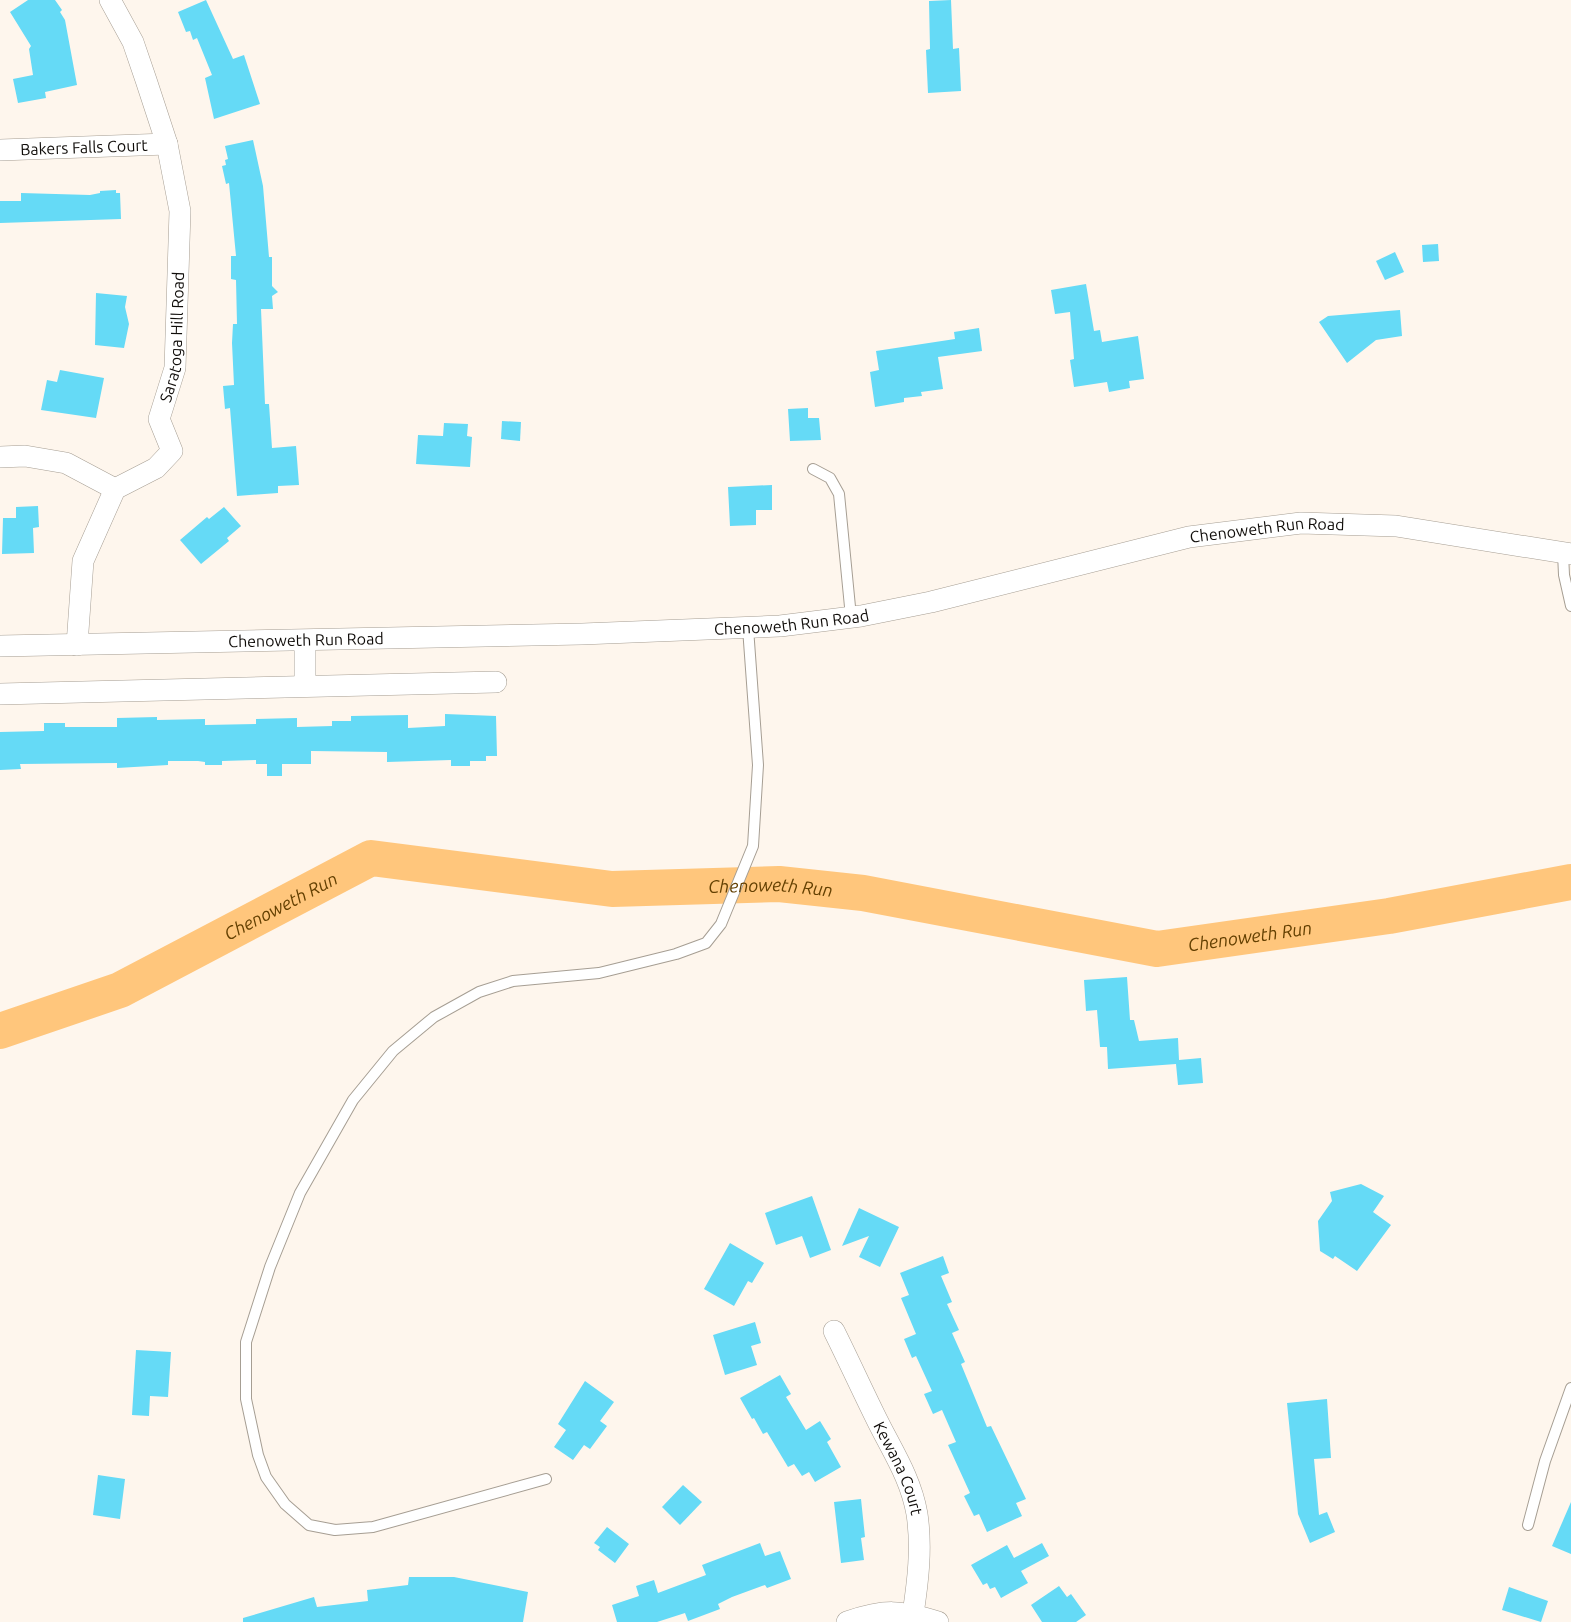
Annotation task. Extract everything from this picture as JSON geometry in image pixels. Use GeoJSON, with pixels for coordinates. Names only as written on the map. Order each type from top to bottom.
{"type":"FeatureCollection","features":[{"type":"Feature","properties":{"kind":"street","name":"Saratoga Hill Road"},"geometry":{"type":"LineString","coordinates":[[110,0],[133,42],[167,144],[180,211],[180,278],[175,368],[159,419],[172,451],[156,468],[116,489]]}},
{"type":"Feature","properties":{"kind":"street","name":"Bakers Falls Court"},"geometry":{"type":"LineString","coordinates":[[0,150],[167,144]]}},
{"type":"Feature","properties":{"kind":"street"},"geometry":{"type":"LineString","coordinates":[[0,457],[25,456],[66,463],[116,489],[83,561],[76,645]]}},
{"type":"Feature","properties":{"kind":"street","name":"Chenoweth Run Road"},"geometry":{"type":"LineString","coordinates":[[0,646],[304,641],[748,628],[851,617],[931,602],[1190,537],[1301,523],[1396,526],[1567,554]]}},
{"type":"Feature","properties":{"kind":"street"},"geometry":{"type":"LineString","coordinates":[[304,641],[305,686]]}},
{"type":"Feature","properties":{"kind":"street"},"geometry":{"type":"LineString","coordinates":[[0,694],[496,682]]}},
{"type":"Feature","properties":{"kind":"street","name":"Kewana Court"},"geometry":{"type":"LineString","coordinates":[[834,1331],[879,1424],[896,1452],[910,1485],[920,1543],[919,1573],[913,1614]]}},
{"type":"Feature","properties":{"kind":"street"},"geometry":{"type":"LineString","coordinates":[[847,1622],[874,1612],[913,1614],[938,1622]]}},
{"type":"Feature","properties":{"kind":"lane"},"geometry":{"type":"LineString","coordinates":[[813,470],[830,478],[839,494],[851,617]]}},
{"type":"Feature","properties":{"kind":"lane"},"geometry":{"type":"LineString","coordinates":[[1567,554],[1564,575],[1571,606]]}},
{"type":"Feature","properties":{"kind":"lane"},"geometry":{"type":"LineString","coordinates":[[546,1479],[373,1527],[335,1530],[309,1525],[285,1504],[266,1477],[258,1455],[246,1399],[246,1342],[270,1267],[300,1193],[353,1100],[393,1051],[434,1017],[479,992],[513,981],[598,973],[676,954],[706,944],[722,924],[753,846],[758,765],[748,628]]}},
{"type":"Feature","properties":{"kind":"lane"},"geometry":{"type":"LineString","coordinates":[[1528,1525],[1545,1461],[1571,1388]]}},
{"type":"Feature","properties":{"kind":"building"},"geometry":{"type":"Polygon","coordinates":[[[28,0],[55,0],[62,10],[60,12],[65,20],[77,85],[45,92],[46,98],[18,103],[13,79],[33,75],[29,49],[31,46],[10,12],[28,0]]]}},
{"type":"Feature","properties":{"kind":"building"},"geometry":{"type":"Polygon","coordinates":[[[206,0],[233,59],[244,55],[260,104],[214,119],[205,78],[212,75],[197,38],[193,40],[190,31],[186,32],[178,12],[206,0]]]}},
{"type":"Feature","properties":{"kind":"building"},"geometry":{"type":"Polygon","coordinates":[[[951,0],[953,49],[959,48],[961,91],[928,93],[926,50],[930,49],[929,1],[951,0]]]}},
{"type":"Feature","properties":{"kind":"building"},"geometry":{"type":"Polygon","coordinates":[[[253,140],[263,186],[269,257],[272,257],[272,286],[278,292],[272,296],[273,309],[261,309],[265,404],[269,404],[272,448],[296,446],[299,485],[278,486],[278,493],[237,496],[230,408],[225,409],[223,386],[234,385],[232,343],[233,324],[237,324],[236,280],[231,279],[231,256],[236,256],[229,183],[226,184],[222,166],[226,165],[225,160],[228,159],[225,146],[253,140]]]}},
{"type":"Feature","properties":{"kind":"building"},"geometry":{"type":"Polygon","coordinates":[[[116,190],[116,193],[120,193],[121,219],[0,223],[0,201],[21,201],[21,193],[90,195],[100,193],[100,191],[116,190]]]}},
{"type":"Feature","properties":{"kind":"building"},"geometry":{"type":"Polygon","coordinates":[[[1438,244],[1439,261],[1423,262],[1422,245],[1438,244]]]}},
{"type":"Feature","properties":{"kind":"building"},"geometry":{"type":"Polygon","coordinates":[[[1395,252],[1404,272],[1385,280],[1376,261],[1395,252]]]}},
{"type":"Feature","properties":{"kind":"building"},"geometry":{"type":"Polygon","coordinates":[[[1086,284],[1094,331],[1100,330],[1102,342],[1138,336],[1144,379],[1129,381],[1130,388],[1109,392],[1107,382],[1074,387],[1070,360],[1074,359],[1070,312],[1055,314],[1051,290],[1086,284]]]}},
{"type":"Feature","properties":{"kind":"building"},"geometry":{"type":"Polygon","coordinates":[[[96,293],[127,296],[125,307],[129,324],[124,348],[95,345],[96,293]]]}},
{"type":"Feature","properties":{"kind":"building"},"geometry":{"type":"Polygon","coordinates":[[[1400,310],[1402,336],[1376,340],[1347,363],[1319,322],[1328,316],[1400,310]]]}},
{"type":"Feature","properties":{"kind":"building"},"geometry":{"type":"Polygon","coordinates":[[[979,328],[982,351],[938,357],[943,389],[921,392],[922,396],[904,398],[904,402],[875,407],[870,372],[879,370],[876,351],[955,339],[954,332],[979,328]]]}},
{"type":"Feature","properties":{"kind":"building"},"geometry":{"type":"Polygon","coordinates":[[[60,370],[104,378],[96,418],[41,410],[47,380],[57,382],[60,370]]]}},
{"type":"Feature","properties":{"kind":"building"},"geometry":{"type":"Polygon","coordinates":[[[808,408],[808,418],[819,418],[821,440],[790,441],[788,409],[808,408]]]}},
{"type":"Feature","properties":{"kind":"building"},"geometry":{"type":"Polygon","coordinates":[[[502,421],[521,422],[520,441],[501,439],[502,421]]]}},
{"type":"Feature","properties":{"kind":"building"},"geometry":{"type":"Polygon","coordinates":[[[444,423],[468,424],[467,436],[472,437],[470,467],[416,464],[418,435],[443,436],[444,423]]]}},
{"type":"Feature","properties":{"kind":"building"},"geometry":{"type":"Polygon","coordinates":[[[772,485],[772,510],[756,510],[756,525],[730,526],[728,487],[772,485]]]}},
{"type":"Feature","properties":{"kind":"building"},"geometry":{"type":"Polygon","coordinates":[[[38,506],[39,527],[33,528],[34,553],[2,554],[3,518],[16,518],[16,507],[38,506]]]}},
{"type":"Feature","properties":{"kind":"building"},"geometry":{"type":"Polygon","coordinates":[[[224,507],[241,526],[227,538],[229,541],[201,564],[180,540],[207,517],[209,519],[224,507]]]}},
{"type":"Feature","properties":{"kind":"building"},"geometry":{"type":"Polygon","coordinates":[[[445,714],[496,716],[497,756],[486,756],[486,761],[470,761],[470,766],[451,766],[451,760],[387,762],[387,752],[311,751],[311,764],[282,764],[282,776],[267,776],[267,764],[256,764],[256,760],[222,761],[222,765],[205,765],[205,762],[198,761],[168,761],[168,765],[117,768],[117,763],[20,764],[21,769],[0,770],[0,732],[44,731],[44,723],[65,723],[65,727],[117,727],[117,718],[205,719],[205,725],[256,724],[256,719],[297,718],[297,727],[332,726],[332,721],[351,721],[351,716],[408,715],[408,728],[445,726],[445,714]]]}},
{"type":"Feature","properties":{"kind":"building"},"geometry":{"type":"Polygon","coordinates":[[[1127,977],[1130,1020],[1134,1020],[1139,1041],[1178,1038],[1179,1060],[1201,1058],[1203,1083],[1178,1085],[1176,1064],[1108,1069],[1107,1047],[1100,1047],[1097,1010],[1086,1011],[1084,980],[1127,977]]]}},
{"type":"Feature","properties":{"kind":"building"},"geometry":{"type":"Polygon","coordinates":[[[1361,1184],[1384,1196],[1373,1212],[1391,1225],[1357,1271],[1335,1256],[1333,1259],[1320,1251],[1318,1221],[1332,1201],[1330,1192],[1361,1184]]]}},
{"type":"Feature","properties":{"kind":"building"},"geometry":{"type":"Polygon","coordinates":[[[812,1196],[831,1250],[810,1258],[802,1236],[776,1245],[765,1213],[812,1196]]]}},
{"type":"Feature","properties":{"kind":"building"},"geometry":{"type":"Polygon","coordinates":[[[859,1208],[899,1227],[880,1267],[859,1257],[869,1236],[842,1246],[859,1208]]]}},
{"type":"Feature","properties":{"kind":"building"},"geometry":{"type":"Polygon","coordinates":[[[730,1243],[764,1263],[752,1283],[748,1281],[734,1306],[704,1289],[730,1243]]]}},
{"type":"Feature","properties":{"kind":"building"},"geometry":{"type":"Polygon","coordinates":[[[943,1256],[949,1273],[941,1276],[952,1302],[947,1304],[959,1330],[952,1333],[965,1362],[961,1364],[987,1427],[991,1426],[1026,1499],[1016,1503],[1022,1516],[987,1532],[979,1514],[974,1516],[964,1496],[970,1493],[948,1445],[956,1442],[942,1410],[933,1414],[924,1394],[932,1391],[916,1356],[912,1358],[904,1339],[916,1334],[901,1298],[909,1295],[900,1273],[943,1256]]]}},
{"type":"Feature","properties":{"kind":"building"},"geometry":{"type":"Polygon","coordinates":[[[755,1322],[761,1343],[751,1346],[757,1365],[725,1375],[713,1335],[755,1322]]]}},
{"type":"Feature","properties":{"kind":"building"},"geometry":{"type":"Polygon","coordinates":[[[136,1350],[171,1352],[168,1397],[150,1396],[149,1416],[132,1415],[136,1350]]]}},
{"type":"Feature","properties":{"kind":"building"},"geometry":{"type":"Polygon","coordinates":[[[780,1375],[791,1394],[786,1397],[806,1430],[820,1421],[831,1439],[827,1442],[841,1467],[815,1482],[809,1472],[802,1476],[794,1464],[788,1467],[767,1432],[763,1434],[740,1398],[780,1375]]]}},
{"type":"Feature","properties":{"kind":"building"},"geometry":{"type":"Polygon","coordinates":[[[585,1381],[614,1402],[600,1421],[607,1426],[590,1449],[584,1445],[573,1460],[554,1447],[566,1430],[558,1424],[585,1381]]]}},
{"type":"Feature","properties":{"kind":"building"},"geometry":{"type":"Polygon","coordinates":[[[1327,1399],[1331,1458],[1314,1459],[1319,1515],[1327,1512],[1335,1532],[1310,1543],[1298,1514],[1287,1403],[1327,1399]]]}},
{"type":"Feature","properties":{"kind":"building"},"geometry":{"type":"Polygon","coordinates":[[[98,1475],[125,1479],[120,1519],[93,1515],[98,1475]]]}},
{"type":"Feature","properties":{"kind":"building"},"geometry":{"type":"Polygon","coordinates":[[[683,1485],[702,1502],[680,1525],[662,1507],[683,1485]]]}},
{"type":"Feature","properties":{"kind":"building"},"geometry":{"type":"Polygon","coordinates":[[[861,1499],[865,1537],[861,1538],[864,1560],[841,1563],[834,1502],[861,1499]]]}},
{"type":"Feature","properties":{"kind":"building"},"geometry":{"type":"Polygon","coordinates":[[[1571,1502],[1571,1554],[1552,1546],[1571,1502]]]}},
{"type":"Feature","properties":{"kind":"building"},"geometry":{"type":"Polygon","coordinates":[[[607,1527],[629,1544],[615,1563],[598,1550],[600,1547],[594,1543],[607,1527]]]}},
{"type":"Feature","properties":{"kind":"building"},"geometry":{"type":"Polygon","coordinates":[[[760,1543],[765,1556],[780,1551],[791,1579],[767,1588],[765,1585],[732,1597],[718,1604],[720,1609],[688,1621],[685,1613],[657,1622],[617,1622],[612,1605],[639,1596],[636,1586],[654,1580],[658,1593],[706,1575],[702,1565],[760,1543]]]}},
{"type":"Feature","properties":{"kind":"building"},"geometry":{"type":"Polygon","coordinates":[[[1042,1543],[1049,1556],[1021,1571],[1028,1583],[1001,1598],[995,1587],[990,1589],[987,1583],[983,1585],[971,1565],[1007,1545],[1014,1558],[1042,1543]]]}},
{"type":"Feature","properties":{"kind":"building"},"geometry":{"type":"Polygon","coordinates":[[[409,1577],[454,1577],[528,1592],[523,1622],[243,1622],[243,1618],[314,1597],[317,1607],[368,1601],[367,1590],[408,1585],[409,1577]]]}},
{"type":"Feature","properties":{"kind":"building"},"geometry":{"type":"Polygon","coordinates":[[[1059,1586],[1067,1597],[1071,1594],[1086,1615],[1076,1622],[1042,1622],[1031,1605],[1059,1586]]]}},
{"type":"Feature","properties":{"kind":"building"},"geometry":{"type":"Polygon","coordinates":[[[1509,1587],[1548,1601],[1541,1622],[1502,1610],[1509,1587]]]}},
{"type":"Feature","properties":{"kind":"waterway","name":"Chenoweth Run"},"geometry":{"type":"LineString","coordinates":[[0,1031],[120,990],[371,858],[612,889],[779,884],[863,893],[1157,949],[1389,916],[1571,882]]}}]}
